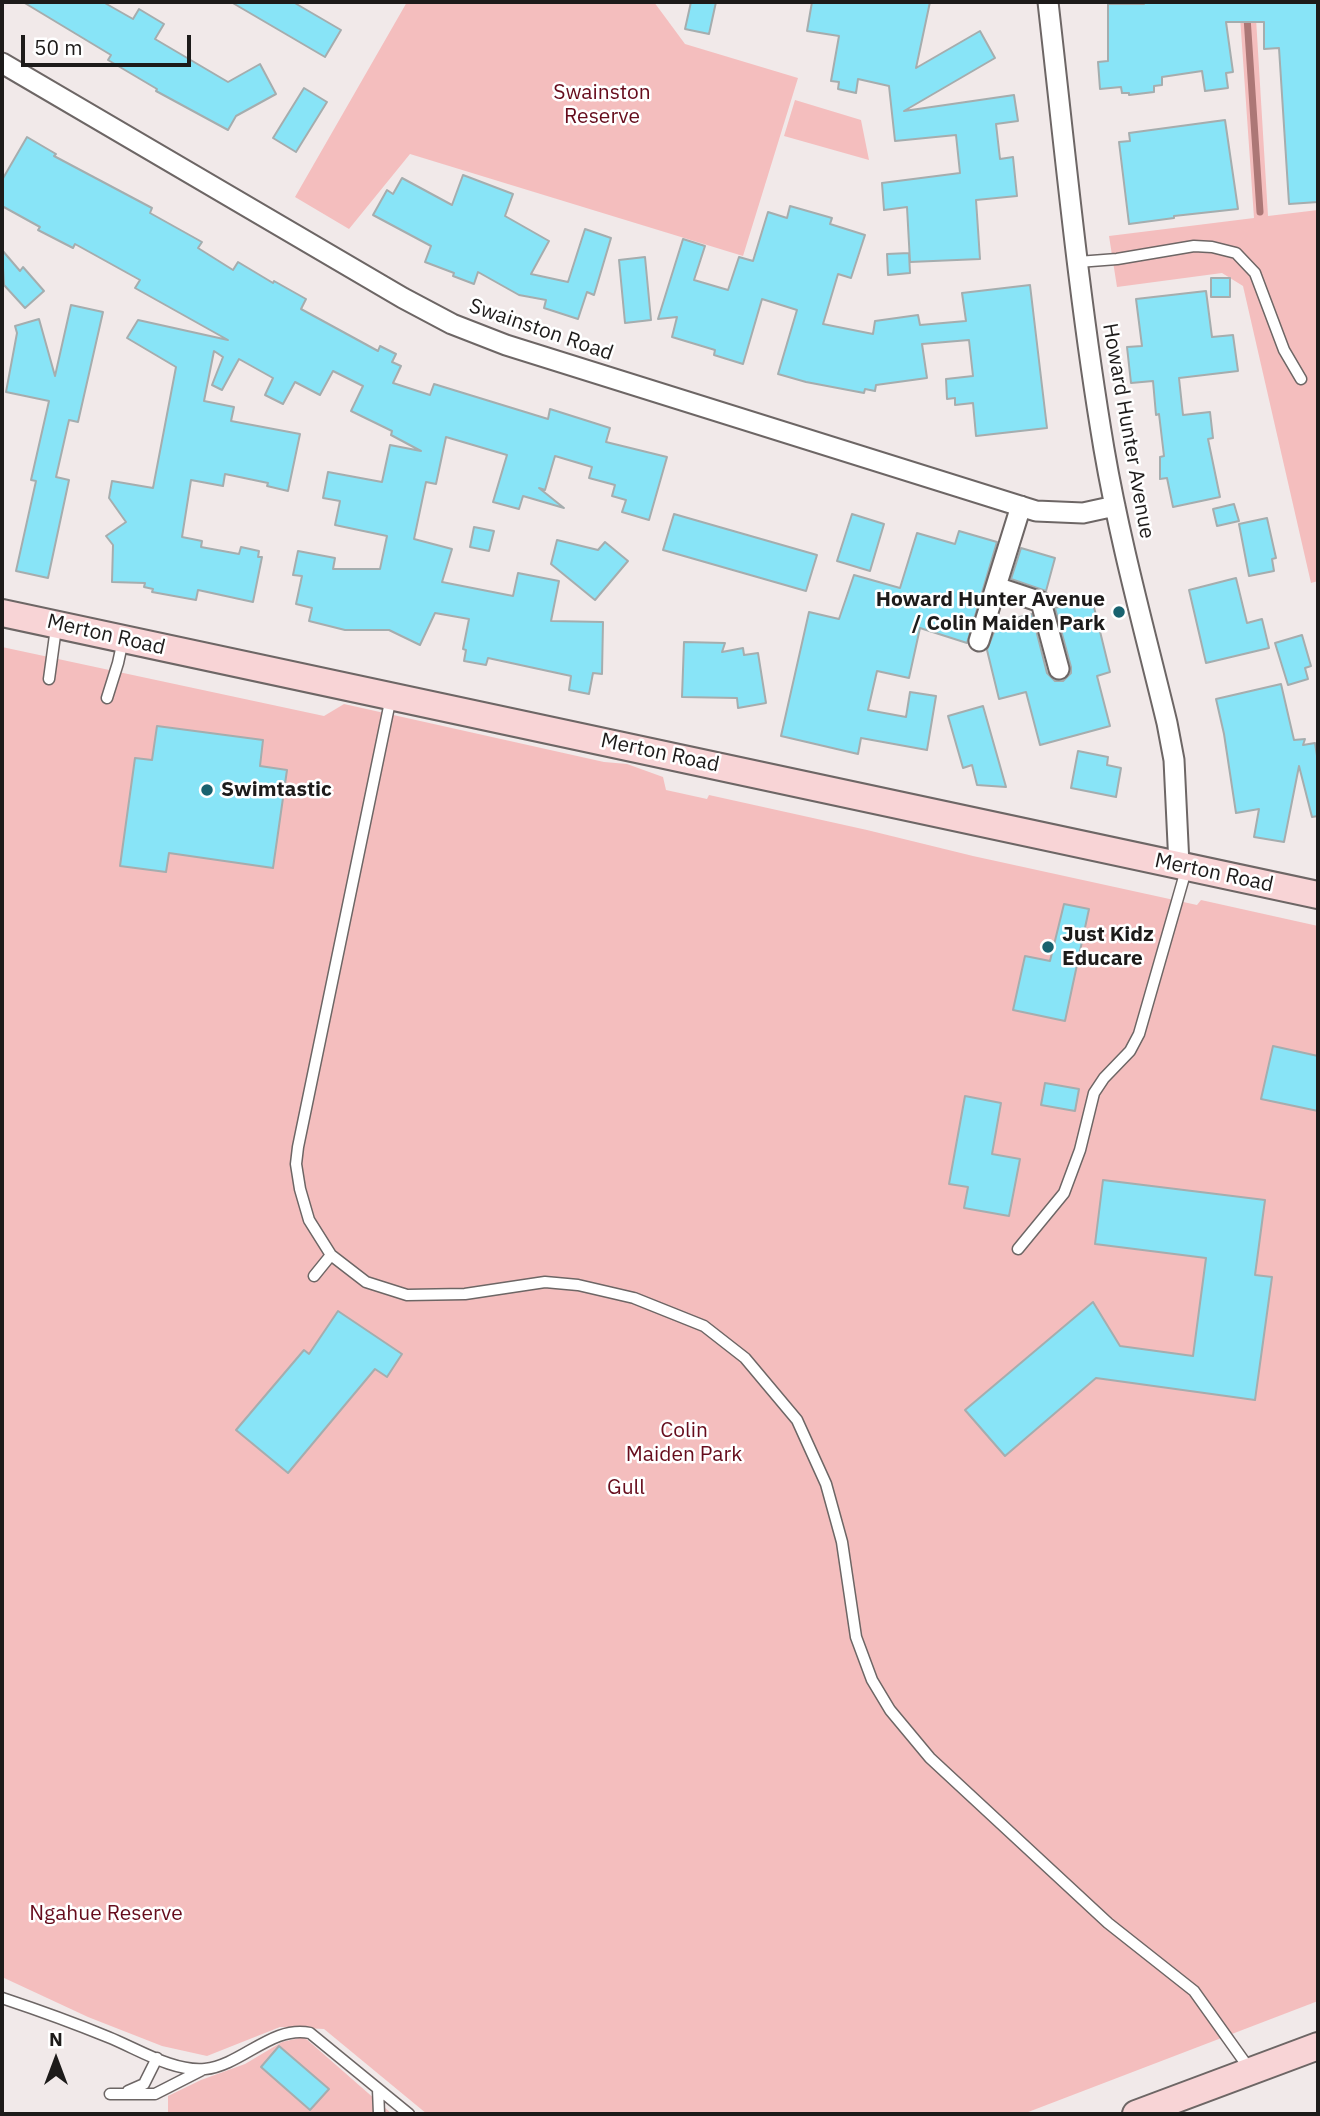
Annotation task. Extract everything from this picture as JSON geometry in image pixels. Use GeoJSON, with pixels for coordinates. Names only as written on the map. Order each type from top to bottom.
{"type":"FeatureCollection","features":[{"type":"Feature","properties":{"kind":"main road","name":"Merton Road"},"geometry":{"type":"LineString","coordinates":[[2,613],[1318,895]]}},
{"type":"Feature","properties":{"kind":"main road"},"geometry":{"type":"LineString","coordinates":[[1136,2114],[1318,2046]]}},
{"type":"Feature","properties":{"kind":"street","name":"Howard Hunter Avenue"},"geometry":{"type":"LineString","coordinates":[[1048,2],[1096,393],[1115,506],[1172,748],[1183,866]]}},
{"type":"Feature","properties":{"kind":"street","name":"Swainston Road"},"geometry":{"type":"LineString","coordinates":[[2,63],[452,324],[506,345],[1021,506],[1057,513],[1083,513],[1115,506]]}},
{"type":"Feature","properties":{"kind":"street"},"geometry":{"type":"LineString","coordinates":[[979,641],[1021,506]]}},
{"type":"Feature","properties":{"kind":"street"},"geometry":{"type":"LineString","coordinates":[[996,587],[1041,602],[1059,669]]}},
{"type":"Feature","properties":{"kind":"lane"},"geometry":{"type":"LineString","coordinates":[[1078,262],[1117,259],[1194,246],[1236,253],[1255,273],[1284,351],[1301,379]]}},
{"type":"Feature","properties":{"kind":"lane"},"geometry":{"type":"LineString","coordinates":[[49,679],[57,624]]}},
{"type":"Feature","properties":{"kind":"lane"},"geometry":{"type":"LineString","coordinates":[[107,698],[123,640]]}},
{"type":"Feature","properties":{"kind":"lane"},"geometry":{"type":"LineString","coordinates":[[391,696],[298,1147],[296,1164],[309,1220],[331,1255],[366,1282],[407,1295],[465,1294],[545,1282],[578,1284],[635,1298],[704,1326],[745,1358],[797,1420],[826,1484],[842,1542],[856,1637],[872,1680],[890,1710],[930,1758],[1108,1923],[1194,1991],[1251,2071]]}},
{"type":"Feature","properties":{"kind":"lane"},"geometry":{"type":"LineString","coordinates":[[1018,1249],[1064,1193],[1080,1150],[1094,1093],[1104,1078],[1130,1051],[1139,1034],[1183,866]]}},
{"type":"Feature","properties":{"kind":"lane"},"geometry":{"type":"LineString","coordinates":[[314,1276],[331,1255]]}},
{"type":"Feature","properties":{"kind":"lane"},"geometry":{"type":"LineString","coordinates":[[2,1998],[107,2036],[187,2069],[222,2065],[290,2032],[310,2033],[409,2114]]}},
{"type":"Feature","properties":{"kind":"lane"},"geometry":{"type":"LineString","coordinates":[[158,2058],[144,2084],[132,2090],[110,2094],[155,2094],[205,2069]]}},
{"type":"Feature","properties":{"kind":"lane"},"geometry":{"type":"LineString","coordinates":[[378,2089],[379,2114]]}},
{"type":"Feature","properties":{"kind":"green space","name":"Swainston Reserve"},"geometry":{"type":"Polygon","coordinates":[[[407,2],[654,2],[685,44],[798,78],[743,256],[410,154],[349,229],[295,197],[407,2]]]}},
{"type":"Feature","properties":{"kind":"green space"},"geometry":{"type":"Polygon","coordinates":[[[1239,2],[1255,2],[1268,216],[1318,210],[1318,581],[1311,583],[1243,286],[1222,273],[1117,287],[1109,236],[1254,218],[1239,2]]]}},
{"type":"Feature","properties":{"kind":"green space"},"geometry":{"type":"Polygon","coordinates":[[[795,100],[861,120],[869,160],[784,136],[795,100]]]}},
{"type":"Feature","properties":{"kind":"green space","name":"Colin Maiden Park"},"geometry":{"type":"Polygon","coordinates":[[[2,647],[324,716],[344,704],[604,762],[627,764],[663,777],[666,790],[707,799],[709,795],[1197,905],[1201,900],[1318,926],[1318,2001],[1023,2114],[427,2114],[324,2029],[280,2027],[207,2056],[162,2046],[88,2017],[2,1977],[2,647]]]}},
{"type":"Feature","properties":{"kind":"green space"},"geometry":{"type":"Polygon","coordinates":[[[304,2037],[392,2114],[168,2114],[168,2096],[201,2080],[245,2064],[282,2042],[304,2037]]]}},
{"type":"Feature","properties":{"kind":"building"},"geometry":{"type":"Polygon","coordinates":[[[23,2],[103,2],[133,19],[139,9],[164,24],[155,39],[228,82],[260,64],[276,94],[236,116],[228,130],[156,91],[157,89],[108,60],[111,55],[23,2]]]}},
{"type":"Feature","properties":{"kind":"building"},"geometry":{"type":"Polygon","coordinates":[[[231,2],[293,2],[341,30],[325,57],[231,2]]]}},
{"type":"Feature","properties":{"kind":"building"},"geometry":{"type":"Polygon","coordinates":[[[691,2],[716,2],[709,34],[685,29],[691,2]]]}},
{"type":"Feature","properties":{"kind":"building"},"geometry":{"type":"Polygon","coordinates":[[[812,2],[930,2],[916,68],[980,31],[995,58],[904,111],[1014,95],[1018,121],[996,124],[1000,159],[1013,157],[1017,196],[976,200],[980,259],[910,262],[907,207],[884,210],[882,183],[960,173],[956,135],[895,141],[889,86],[858,79],[856,93],[838,89],[839,82],[831,81],[839,36],[807,31],[812,2]]]}},
{"type":"Feature","properties":{"kind":"building"},"geometry":{"type":"Polygon","coordinates":[[[1318,2],[1318,202],[1289,204],[1279,48],[1264,49],[1264,22],[1226,22],[1233,72],[1226,73],[1228,88],[1205,91],[1202,71],[1162,77],[1162,85],[1154,86],[1154,92],[1129,95],[1122,93],[1121,87],[1100,89],[1098,62],[1108,61],[1108,4],[1318,2]]]}},
{"type":"Feature","properties":{"kind":"building"},"geometry":{"type":"Polygon","coordinates":[[[304,88],[327,102],[296,152],[273,138],[304,88]]]}},
{"type":"Feature","properties":{"kind":"building"},"geometry":{"type":"Polygon","coordinates":[[[1225,120],[1238,209],[1129,224],[1119,142],[1130,141],[1129,133],[1225,120]]]}},
{"type":"Feature","properties":{"kind":"building"},"geometry":{"type":"Polygon","coordinates":[[[27,137],[56,154],[54,156],[152,208],[150,213],[202,242],[198,248],[233,270],[238,262],[306,299],[301,309],[378,351],[380,346],[396,354],[392,362],[401,366],[393,383],[430,395],[434,384],[548,419],[550,409],[610,428],[606,442],[667,457],[649,520],[622,512],[626,500],[612,496],[615,485],[589,478],[592,467],[555,456],[545,490],[539,488],[564,508],[523,496],[519,509],[493,502],[507,455],[446,437],[436,484],[426,482],[414,539],[452,549],[442,582],[513,596],[518,573],[559,581],[551,621],[603,622],[602,674],[593,673],[589,694],[569,690],[571,676],[488,658],[486,665],[464,661],[466,650],[463,649],[469,619],[435,613],[420,645],[389,630],[345,630],[309,621],[312,608],[296,604],[302,576],[293,575],[298,551],[335,558],[333,569],[380,569],[387,536],[335,525],[340,501],[323,498],[328,472],[382,482],[390,445],[421,451],[391,435],[392,431],[351,411],[363,386],[333,371],[320,395],[295,382],[283,404],[265,395],[273,378],[239,359],[222,390],[212,385],[223,357],[214,351],[204,401],[234,407],[231,421],[300,434],[288,491],[267,486],[268,483],[225,474],[223,486],[191,480],[182,537],[202,541],[201,547],[239,554],[241,547],[259,551],[258,557],[262,557],[253,602],[198,590],[196,600],[152,592],[153,589],[144,587],[145,583],[112,582],[113,545],[106,536],[126,522],[109,498],[112,481],[153,488],[176,367],[127,338],[138,320],[228,340],[135,288],[140,280],[75,244],[73,248],[38,230],[40,227],[2,206],[2,180],[27,137]]]}},
{"type":"Feature","properties":{"kind":"building"},"geometry":{"type":"Polygon","coordinates":[[[463,175],[513,194],[505,216],[549,241],[531,274],[568,282],[585,229],[611,238],[594,295],[587,292],[578,319],[544,308],[546,300],[519,295],[478,272],[474,284],[425,262],[431,246],[373,215],[387,190],[393,194],[402,178],[452,205],[463,175]]]}},
{"type":"Feature","properties":{"kind":"building"},"geometry":{"type":"Polygon","coordinates":[[[790,206],[832,218],[830,224],[865,235],[851,278],[838,274],[823,324],[873,334],[875,321],[918,315],[920,325],[966,321],[962,293],[1030,285],[1047,428],[976,436],[973,403],[955,405],[955,398],[947,399],[946,379],[973,376],[969,340],[922,344],[927,378],[876,385],[875,391],[865,389],[864,393],[778,374],[797,310],[762,299],[743,364],[714,355],[715,350],[672,337],[677,317],[658,319],[683,239],[705,246],[694,280],[728,290],[739,257],[753,261],[768,212],[787,218],[790,206]]]}},
{"type":"Feature","properties":{"kind":"building"},"geometry":{"type":"Polygon","coordinates":[[[2,250],[20,271],[23,267],[44,291],[25,308],[4,285],[2,250]]]}},
{"type":"Feature","properties":{"kind":"building"},"geometry":{"type":"Polygon","coordinates":[[[909,253],[910,273],[888,275],[887,254],[909,253]]]}},
{"type":"Feature","properties":{"kind":"building"},"geometry":{"type":"Polygon","coordinates":[[[645,257],[651,320],[625,323],[619,260],[645,257]]]}},
{"type":"Feature","properties":{"kind":"building"},"geometry":{"type":"Polygon","coordinates":[[[1211,278],[1230,278],[1230,297],[1211,297],[1211,278]]]}},
{"type":"Feature","properties":{"kind":"building"},"geometry":{"type":"Polygon","coordinates":[[[1206,291],[1212,337],[1233,335],[1238,371],[1179,378],[1183,415],[1210,412],[1213,438],[1208,439],[1220,497],[1173,507],[1167,478],[1160,479],[1160,457],[1164,456],[1153,381],[1131,383],[1127,347],[1142,346],[1136,299],[1206,291]]]}},
{"type":"Feature","properties":{"kind":"building"},"geometry":{"type":"Polygon","coordinates":[[[71,305],[103,312],[78,422],[69,420],[56,477],[69,480],[48,578],[16,571],[36,481],[31,480],[49,401],[6,392],[17,333],[15,326],[39,319],[55,376],[71,305]]]}},
{"type":"Feature","properties":{"kind":"building"},"geometry":{"type":"Polygon","coordinates":[[[1234,504],[1239,521],[1217,526],[1213,509],[1234,504]]]}},
{"type":"Feature","properties":{"kind":"building"},"geometry":{"type":"Polygon","coordinates":[[[674,514],[817,555],[806,591],[663,550],[674,514]]]}},
{"type":"Feature","properties":{"kind":"building"},"geometry":{"type":"Polygon","coordinates":[[[852,514],[884,524],[870,571],[837,561],[852,514]]]}},
{"type":"Feature","properties":{"kind":"building"},"geometry":{"type":"Polygon","coordinates":[[[1267,518],[1276,558],[1272,559],[1274,571],[1249,576],[1239,524],[1267,518]]]}},
{"type":"Feature","properties":{"kind":"building"},"geometry":{"type":"Polygon","coordinates":[[[474,527],[494,531],[489,551],[470,547],[474,527]]]}},
{"type":"Feature","properties":{"kind":"building"},"geometry":{"type":"Polygon","coordinates":[[[959,531],[997,542],[967,643],[920,628],[909,678],[877,671],[868,710],[906,717],[910,692],[936,696],[927,750],[861,738],[858,754],[781,736],[809,612],[839,619],[854,575],[900,588],[917,533],[955,544],[959,531]]]}},
{"type":"Feature","properties":{"kind":"building"},"geometry":{"type":"Polygon","coordinates":[[[557,540],[598,550],[605,542],[628,561],[595,600],[551,564],[557,540]]]}},
{"type":"Feature","properties":{"kind":"building"},"geometry":{"type":"Polygon","coordinates":[[[1021,548],[1055,558],[1046,591],[1011,579],[1021,548]]]}},
{"type":"Feature","properties":{"kind":"building"},"geometry":{"type":"Polygon","coordinates":[[[1236,578],[1247,623],[1262,619],[1269,648],[1206,663],[1189,590],[1236,578]]]}},
{"type":"Feature","properties":{"kind":"building"},"geometry":{"type":"Polygon","coordinates":[[[1092,599],[1110,672],[1097,676],[1110,726],[1040,745],[1026,692],[999,699],[987,650],[998,622],[1032,614],[1047,673],[1055,681],[1063,681],[1071,673],[1071,667],[1055,608],[1092,599]]]}},
{"type":"Feature","properties":{"kind":"building"},"geometry":{"type":"Polygon","coordinates":[[[1302,635],[1311,666],[1305,668],[1308,679],[1288,685],[1275,643],[1302,635]]]}},
{"type":"Feature","properties":{"kind":"building"},"geometry":{"type":"Polygon","coordinates":[[[684,642],[725,643],[722,652],[743,648],[744,655],[758,653],[766,703],[738,708],[737,698],[682,697],[684,642]]]}},
{"type":"Feature","properties":{"kind":"building"},"geometry":{"type":"Polygon","coordinates":[[[1281,684],[1294,740],[1305,739],[1303,745],[1315,743],[1318,762],[1318,816],[1312,817],[1299,766],[1284,842],[1254,837],[1259,809],[1236,813],[1216,699],[1281,684]]]}},
{"type":"Feature","properties":{"kind":"building"},"geometry":{"type":"Polygon","coordinates":[[[983,706],[1006,787],[977,785],[972,765],[963,768],[948,716],[983,706]]]}},
{"type":"Feature","properties":{"kind":"building","name":"Swimtastic"},"geometry":{"type":"Polygon","coordinates":[[[157,726],[263,740],[260,766],[287,770],[273,868],[169,853],[166,872],[120,866],[135,758],[152,760],[157,726]]]}},
{"type":"Feature","properties":{"kind":"building"},"geometry":{"type":"Polygon","coordinates":[[[1078,751],[1108,757],[1107,765],[1121,768],[1116,797],[1071,788],[1078,751]]]}},
{"type":"Feature","properties":{"kind":"building"},"geometry":{"type":"Polygon","coordinates":[[[1064,904],[1089,909],[1065,1021],[1013,1010],[1025,956],[1050,961],[1064,904]]]}},
{"type":"Feature","properties":{"kind":"building"},"geometry":{"type":"Polygon","coordinates":[[[1273,1046],[1318,1056],[1318,1111],[1261,1099],[1273,1046]]]}},
{"type":"Feature","properties":{"kind":"building"},"geometry":{"type":"Polygon","coordinates":[[[1045,1083],[1079,1089],[1075,1111],[1041,1105],[1045,1083]]]}},
{"type":"Feature","properties":{"kind":"building"},"geometry":{"type":"Polygon","coordinates":[[[965,1096],[1001,1103],[992,1154],[1020,1159],[1009,1216],[964,1208],[968,1187],[949,1184],[965,1096]]]}},
{"type":"Feature","properties":{"kind":"building"},"geometry":{"type":"Polygon","coordinates":[[[1103,1180],[1265,1200],[1255,1275],[1272,1277],[1255,1400],[1096,1378],[1005,1456],[965,1410],[1093,1302],[1120,1346],[1193,1356],[1206,1258],[1095,1244],[1103,1180]]]}},
{"type":"Feature","properties":{"kind":"building"},"geometry":{"type":"Polygon","coordinates":[[[338,1311],[402,1354],[387,1377],[375,1369],[288,1473],[236,1430],[304,1350],[309,1354],[338,1311]]]}},
{"type":"Feature","properties":{"kind":"building"},"geometry":{"type":"Polygon","coordinates":[[[279,2046],[329,2089],[310,2110],[261,2067],[279,2046]]]}},
{"type":"Feature","properties":{"kind":"waterway"},"geometry":{"type":"LineString","coordinates":[[1246,2],[1260,212]]}},
{"type":"Feature","properties":{"kind":"place","name":"Howard Hunter Avenue / Colin Maiden Park"},"geometry":{"type":"Point","coordinates":[1119,612]}},
{"type":"Feature","properties":{"kind":"place","name":"Swimtastic"},"geometry":{"type":"Point","coordinates":[207,790]}},
{"type":"Feature","properties":{"kind":"place","name":"Just Kidz Educare"},"geometry":{"type":"Point","coordinates":[1048,947]}},
{"type":"Feature","properties":{"kind":"park label","name":"Gull"},"geometry":{"type":"Point","coordinates":[626,1488]}},
{"type":"Feature","properties":{"kind":"park label","name":"Ngahue Reserve"},"geometry":{"type":"Point","coordinates":[106,1914]}}]}
